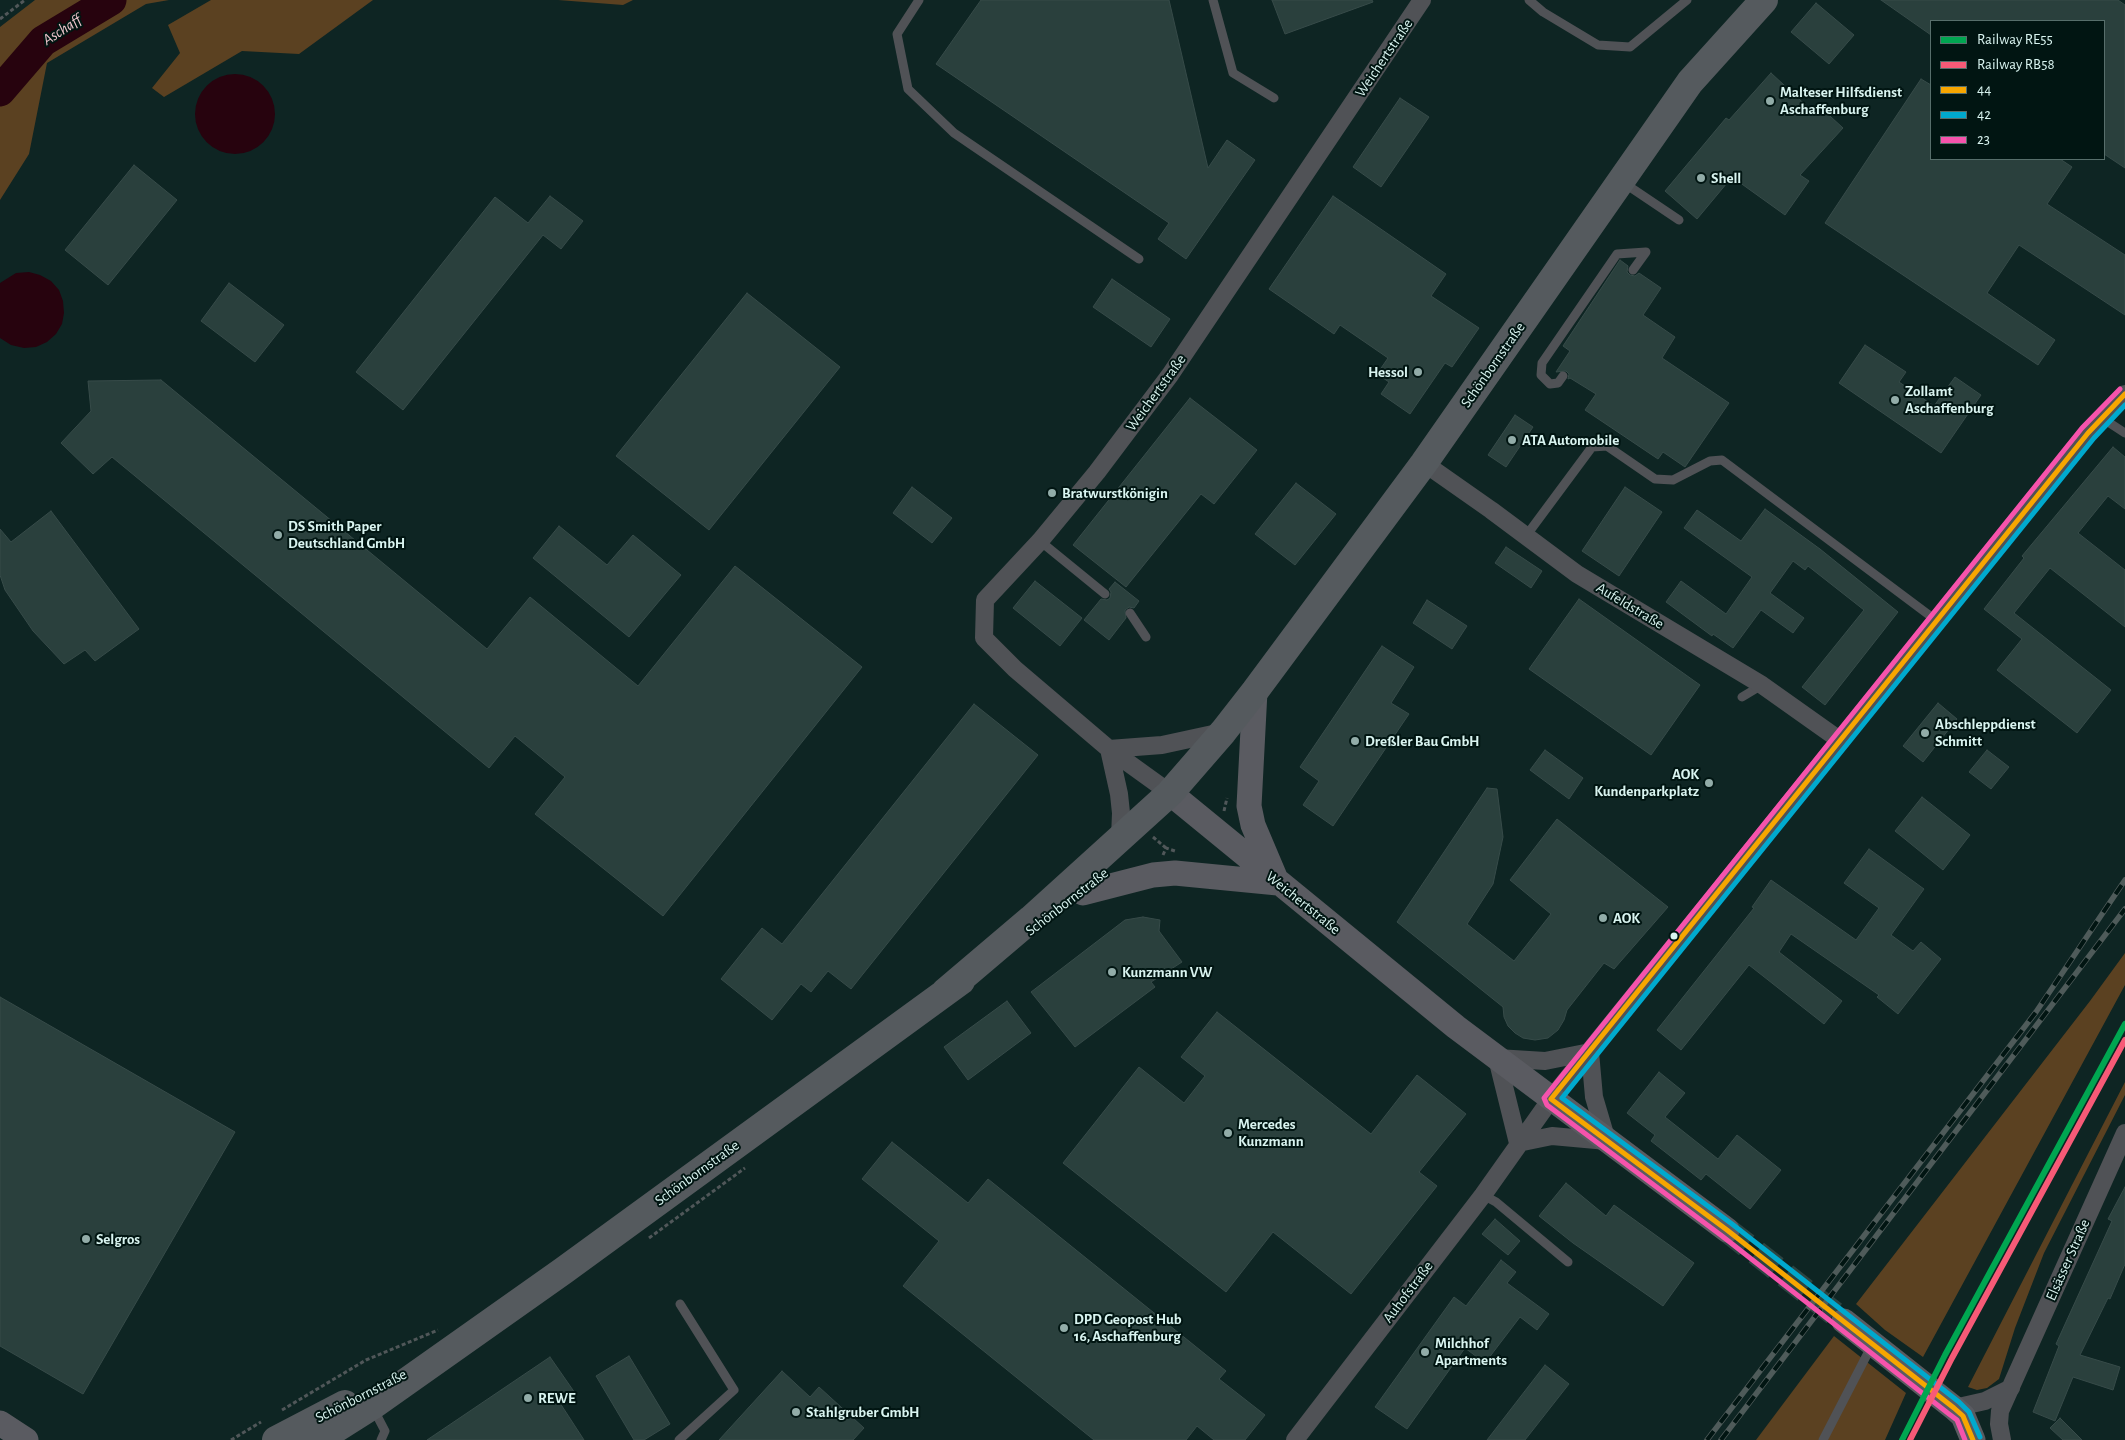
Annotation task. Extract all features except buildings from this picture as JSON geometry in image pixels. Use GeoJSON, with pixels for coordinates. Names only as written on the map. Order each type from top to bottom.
{"type":"FeatureCollection","features":[{"type":"Feature","properties":{"kind":"main road","name":"Schönbornstraße"},"geometry":{"type":"LineString","coordinates":[[270,1430],[376,1387],[445,1340],[564,1271],[647,1209],[706,1182],[945,992],[1031,919],[1170,793],[1223,732],[1255,691],[1424,463],[1690,82],[1764,0]]}},
{"type":"Feature","properties":{"kind":"main road"},"geometry":{"type":"LineString","coordinates":[[1255,691],[1248,806],[1260,845],[1278,884]]}},
{"type":"Feature","properties":{"kind":"main road","name":"Schönbornstraße"},"geometry":{"type":"LineString","coordinates":[[945,992],[1083,893],[1148,832],[1170,793]]}},
{"type":"Feature","properties":{"kind":"main road","name":"Weichertstraße"},"geometry":{"type":"LineString","coordinates":[[1170,793],[1278,884],[1456,1027],[1727,1230]]}},
{"type":"Feature","properties":{"kind":"main road"},"geometry":{"type":"LineString","coordinates":[[1083,893],[1153,875],[1175,873],[1278,884]]}},
{"type":"Feature","properties":{"kind":"main road"},"geometry":{"type":"LineString","coordinates":[[1844,1321],[1963,1416],[1973,1440]]}},
{"type":"Feature","properties":{"kind":"main road","name":"Schönbornstraße"},"geometry":{"type":"LineString","coordinates":[[318,1440],[372,1406],[445,1340]]}},
{"type":"Feature","properties":{"kind":"main road"},"geometry":{"type":"LineString","coordinates":[[0,1423],[26,1440]]}},
{"type":"Feature","properties":{"kind":"street","name":"Weichertstraße"},"geometry":{"type":"LineString","coordinates":[[1170,793],[1109,749],[1015,669],[984,638],[985,600],[1040,542],[1097,472],[1170,375],[1422,0]]}},
{"type":"Feature","properties":{"kind":"street","name":"Auhofstraße"},"geometry":{"type":"LineString","coordinates":[[1295,1440],[1482,1195],[1551,1099],[2088,433],[2125,394]]}},
{"type":"Feature","properties":{"kind":"street","name":"Aufeldstraße"},"geometry":{"type":"LineString","coordinates":[[1424,463],[1577,574],[1762,685],[1841,741]]}},
{"type":"Feature","properties":{"kind":"street"},"geometry":{"type":"LineString","coordinates":[[1120,837],[1121,813],[1119,794],[1109,749],[1162,745],[1223,732]]}},
{"type":"Feature","properties":{"kind":"street"},"geometry":{"type":"LineString","coordinates":[[1590,1052],[1594,1096],[1607,1141],[1552,1136],[1518,1144],[1497,1058],[1545,1061],[1590,1052]]}},
{"type":"Feature","properties":{"kind":"street","name":"Elsässer Straße"},"geometry":{"type":"LineString","coordinates":[[2002,1440],[1999,1424],[2000,1411],[2125,1133]]}},
{"type":"Feature","properties":{"kind":"street"},"geometry":{"type":"LineString","coordinates":[[1954,1408],[1985,1401],[2011,1388]]}},
{"type":"Feature","properties":{"kind":"lane"},"geometry":{"type":"LineString","coordinates":[[919,0],[897,34],[908,89],[954,132],[1139,259]]}},
{"type":"Feature","properties":{"kind":"lane"},"geometry":{"type":"LineString","coordinates":[[1213,0],[1233,73],[1274,98]]}},
{"type":"Feature","properties":{"kind":"lane"},"geometry":{"type":"LineString","coordinates":[[1529,0],[1543,12],[1598,45],[1630,48],[1687,0]]}},
{"type":"Feature","properties":{"kind":"lane"},"geometry":{"type":"LineString","coordinates":[[1621,182],[1679,220]]}},
{"type":"Feature","properties":{"kind":"lane"},"geometry":{"type":"LineString","coordinates":[[1563,376],[1558,383],[1550,384],[1541,375],[1542,363],[1617,254],[1646,252],[1634,270]]}},
{"type":"Feature","properties":{"kind":"lane"},"geometry":{"type":"LineString","coordinates":[[2102,418],[2125,433]]}},
{"type":"Feature","properties":{"kind":"lane"},"geometry":{"type":"LineString","coordinates":[[1526,536],[1592,447],[1607,446],[1656,479],[1673,480],[1710,461],[1722,460],[1937,621]]}},
{"type":"Feature","properties":{"kind":"lane"},"geometry":{"type":"LineString","coordinates":[[1040,542],[1105,594]]}},
{"type":"Feature","properties":{"kind":"lane"},"geometry":{"type":"LineString","coordinates":[[1130,613],[1146,637]]}},
{"type":"Feature","properties":{"kind":"lane"},"geometry":{"type":"LineString","coordinates":[[1742,697],[1762,685]]}},
{"type":"Feature","properties":{"kind":"lane"},"geometry":{"type":"LineString","coordinates":[[1482,1195],[1496,1202],[1568,1262]]}},
{"type":"Feature","properties":{"kind":"lane"},"geometry":{"type":"LineString","coordinates":[[679,1440],[734,1390],[680,1304]]}},
{"type":"Feature","properties":{"kind":"lane"},"geometry":{"type":"LineString","coordinates":[[1823,1440],[1873,1343]]}},
{"type":"Feature","properties":{"kind":"lane"},"geometry":{"type":"LineString","coordinates":[[372,1406],[385,1431],[381,1440]]}},
{"type":"Feature","properties":{"kind":"path"},"geometry":{"type":"LineString","coordinates":[[0,19],[25,0]]}},
{"type":"Feature","properties":{"kind":"path"},"geometry":{"type":"LineString","coordinates":[[669,1225],[706,1182]]}},
{"type":"Feature","properties":{"kind":"path"},"geometry":{"type":"LineString","coordinates":[[281,1410],[366,1360],[445,1340]]}},
{"type":"Feature","properties":{"kind":"path"},"geometry":{"type":"LineString","coordinates":[[231,1440],[270,1430]]}},
{"type":"Feature","properties":{"kind":"shaded area"},"geometry":{"type":"Polygon","coordinates":[[[35,0],[169,0],[146,4],[47,63],[29,154],[0,200],[0,27],[35,0]]]}},
{"type":"Feature","properties":{"kind":"shaded area"},"geometry":{"type":"Polygon","coordinates":[[[211,0],[373,0],[299,54],[242,51],[164,97],[152,88],[180,53],[168,25],[211,0]]]}},
{"type":"Feature","properties":{"kind":"shaded area"},"geometry":{"type":"Polygon","coordinates":[[[558,0],[633,0],[623,5],[558,0]]]}},
{"type":"Feature","properties":{"kind":"shaded area"},"geometry":{"type":"Polygon","coordinates":[[[235,74],[250,77],[263,86],[272,99],[275,114],[272,129],[263,142],[250,151],[235,154],[220,151],[207,142],[198,129],[195,114],[198,99],[207,86],[220,77],[235,74]]]}},
{"type":"Feature","properties":{"kind":"shaded area"},"geometry":{"type":"Polygon","coordinates":[[[29,272],[51,281],[59,290],[63,301],[64,313],[62,324],[56,334],[47,342],[36,347],[24,348],[11,345],[0,338],[0,283],[16,273],[29,272]]]}},
{"type":"Feature","properties":{"kind":"shaded area"},"geometry":{"type":"Polygon","coordinates":[[[2125,953],[2125,985],[1923,1357],[1885,1330],[1856,1304],[2125,953]]]}},
{"type":"Feature","properties":{"kind":"shaded area"},"geometry":{"type":"Polygon","coordinates":[[[2125,1082],[2125,1095],[2044,1253],[2015,1328],[1999,1379],[1987,1388],[1977,1390],[1968,1387],[2125,1082]]]}},
{"type":"Feature","properties":{"kind":"shaded area"},"geometry":{"type":"Polygon","coordinates":[[[1834,1336],[1906,1393],[1885,1440],[1756,1440],[1834,1336]]]}},
{"type":"Feature","properties":{"kind":"waterway","name":"Aschaff"},"geometry":{"type":"LineString","coordinates":[[0,91],[43,41],[111,0]]}},
{"type":"Feature","properties":{"kind":"tunnel"},"geometry":{"type":"LineString","coordinates":[[1727,1230],[1844,1321]]}},
{"type":"Feature","properties":{"kind":"railway"},"geometry":{"type":"LineString","coordinates":[[1707,1440],[2036,1012],[2125,880]]}},
{"type":"Feature","properties":{"kind":"railway"},"geometry":{"type":"LineString","coordinates":[[1721,1440],[2125,909]]}},
{"type":"Feature","properties":{"kind":"rail line","name":"RE55"},"geometry":{"type":"LineString","coordinates":[[1902,1440],[1945,1355],[2125,1024]]}},
{"type":"Feature","properties":{"kind":"rail line","name":"RB58"},"geometry":{"type":"LineString","coordinates":[[1910,1440],[1952,1358],[2125,1040]]}},
{"type":"Feature","properties":{"kind":"transit line","name":"23"},"geometry":{"type":"LineString","coordinates":[[1965,1440],[1957,1420],[1722,1236],[1547,1105],[1544,1098],[2082,428],[2120,389]]}},
{"type":"Feature","properties":{"kind":"transit line","name":"44"},"geometry":{"type":"LineString","coordinates":[[1973,1440],[1963,1416],[1954,1408],[1727,1230],[1551,1099],[2088,433],[2125,394]]}},
{"type":"Feature","properties":{"kind":"transit line","name":"42"},"geometry":{"type":"LineString","coordinates":[[1980,1437],[1969,1412],[1959,1402],[1732,1224],[1562,1098],[2094,438],[2125,405]]}},
{"type":"Feature","properties":{"kind":"place","name":"Malteser Hilfsdienst Aschaffenburg"},"geometry":{"type":"Point","coordinates":[1770,101]}},
{"type":"Feature","properties":{"kind":"place","name":"Shell"},"geometry":{"type":"Point","coordinates":[1701,178]}},
{"type":"Feature","properties":{"kind":"place","name":"Hessol"},"geometry":{"type":"Point","coordinates":[1418,372]}},
{"type":"Feature","properties":{"kind":"place","name":"Zollamt Aschaffenburg"},"geometry":{"type":"Point","coordinates":[1895,400]}},
{"type":"Feature","properties":{"kind":"place","name":"ATA Automobile"},"geometry":{"type":"Point","coordinates":[1512,440]}},
{"type":"Feature","properties":{"kind":"place","name":"Bratwurstkönigin"},"geometry":{"type":"Point","coordinates":[1052,493]}},
{"type":"Feature","properties":{"kind":"place","name":"DS Smith Paper Deutschland GmbH"},"geometry":{"type":"Point","coordinates":[278,535]}},
{"type":"Feature","properties":{"kind":"place","name":"Abschleppdienst Schmitt"},"geometry":{"type":"Point","coordinates":[1925,733]}},
{"type":"Feature","properties":{"kind":"place","name":"Dreßler Bau GmbH"},"geometry":{"type":"Point","coordinates":[1355,741]}},
{"type":"Feature","properties":{"kind":"place","name":"AOK Kundenparkplatz"},"geometry":{"type":"Point","coordinates":[1709,783]}},
{"type":"Feature","properties":{"kind":"place","name":"AOK"},"geometry":{"type":"Point","coordinates":[1603,918]}},
{"type":"Feature","properties":{"kind":"place","name":"Kunzmann VW"},"geometry":{"type":"Point","coordinates":[1112,972]}},
{"type":"Feature","properties":{"kind":"place","name":"Mercedes Kunzmann"},"geometry":{"type":"Point","coordinates":[1228,1133]}},
{"type":"Feature","properties":{"kind":"place","name":"Selgros"},"geometry":{"type":"Point","coordinates":[86,1239]}},
{"type":"Feature","properties":{"kind":"place","name":"DPD Geopost Hub 16, Aschaffenburg"},"geometry":{"type":"Point","coordinates":[1064,1328]}},
{"type":"Feature","properties":{"kind":"place","name":"Milchhof Apartments"},"geometry":{"type":"Point","coordinates":[1425,1352]}},
{"type":"Feature","properties":{"kind":"place","name":"REWE"},"geometry":{"type":"Point","coordinates":[528,1398]}},
{"type":"Feature","properties":{"kind":"place","name":"Stahlgruber GmbH"},"geometry":{"type":"Point","coordinates":[796,1412]}}]}
